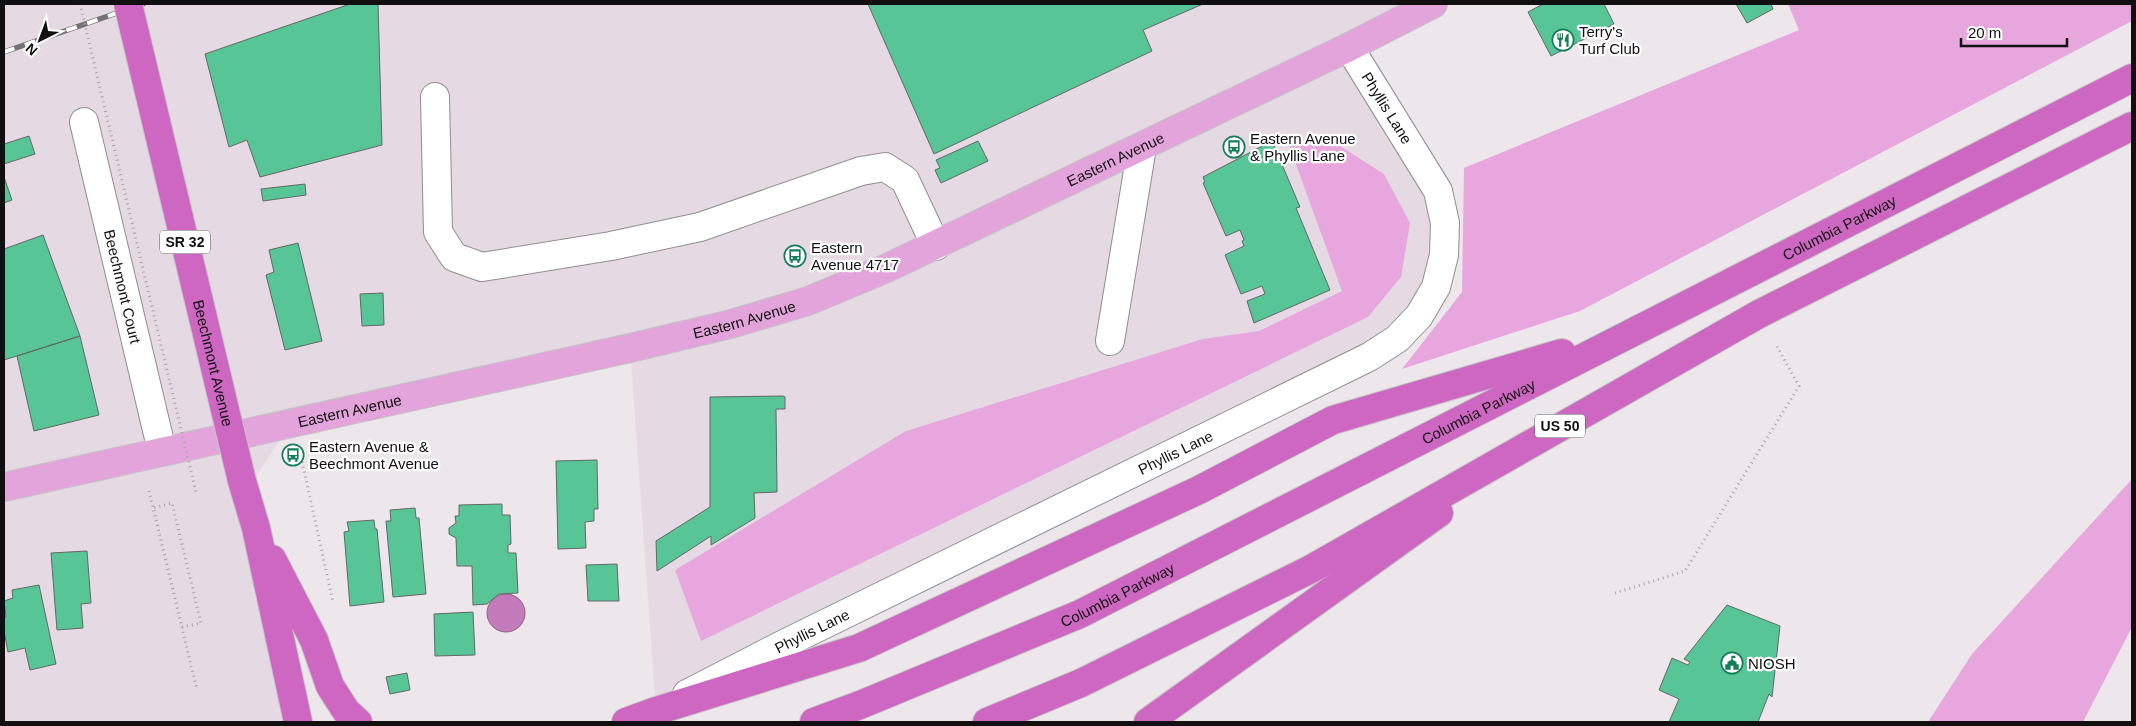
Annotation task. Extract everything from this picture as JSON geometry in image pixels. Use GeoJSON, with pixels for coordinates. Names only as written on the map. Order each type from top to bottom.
{"type":"FeatureCollection","features":[{"type":"Feature","properties":{"kind":"highway","name":"Beechmont Avenue"},"geometry":{"type":"LineString","coordinates":[[128,4],[242,481],[256,528],[298,722]]}},
{"type":"Feature","properties":{"kind":"highway","name":"Columbia Parkway"},"geometry":{"type":"LineString","coordinates":[[814,722],[860,706],[1080,614],[1628,333],[2132,78]]}},
{"type":"Feature","properties":{"kind":"highway","name":"US 50"},"geometry":{"type":"LineString","coordinates":[[987,722],[1081,684],[1311,569],[1759,314],[2132,126]]}},
{"type":"Feature","properties":{"kind":"highway"},"geometry":{"type":"LineString","coordinates":[[626,722],[859,648],[1200,490],[1333,420],[1628,333]]}},
{"type":"Feature","properties":{"kind":"highway"},"geometry":{"type":"LineString","coordinates":[[1148,722],[1561,426]]}},
{"type":"Feature","properties":{"kind":"highway"},"geometry":{"type":"LineString","coordinates":[[256,528],[314,640],[330,686],[346,710],[358,722]]}},
{"type":"Feature","properties":{"kind":"main road","name":"Eastern Avenue"},"geometry":{"type":"LineString","coordinates":[[4,487],[731,324],[808,301],[936,246],[1350,47],[1433,4]]}},
{"type":"Feature","properties":{"kind":"street","name":"Phyllis Lane"},"geometry":{"type":"LineString","coordinates":[[656,711],[782,644],[1369,357],[1397,340],[1419,316],[1436,287],[1444,256],[1445,223],[1438,191],[1350,47]]}},
{"type":"Feature","properties":{"kind":"street"},"geometry":{"type":"LineString","coordinates":[[435,97],[438,232],[454,257],[482,267],[611,246],[700,227],[861,171],[885,167],[905,180],[936,246]]}},
{"type":"Feature","properties":{"kind":"street","name":"Beechmont Court"},"geometry":{"type":"LineString","coordinates":[[84,122],[162,451]]}},
{"type":"Feature","properties":{"kind":"street"},"geometry":{"type":"LineString","coordinates":[[1110,341],[1142,147]]}},
{"type":"Feature","properties":{"kind":"path"},"geometry":{"type":"LineString","coordinates":[[80,4],[196,492]]}},
{"type":"Feature","properties":{"kind":"path"},"geometry":{"type":"LineString","coordinates":[[1615,593],[1685,571],[1799,386],[1775,344]]}},
{"type":"Feature","properties":{"kind":"path"},"geometry":{"type":"LineString","coordinates":[[300,457],[335,611]]}},
{"type":"Feature","properties":{"kind":"path"},"geometry":{"type":"LineString","coordinates":[[148,491],[182,627]]}},
{"type":"Feature","properties":{"kind":"path"},"geometry":{"type":"LineString","coordinates":[[182,627],[201,623],[172,504],[153,508],[197,690]]}},
{"type":"Feature","properties":{"kind":"shaded area"},"geometry":{"type":"Polygon","coordinates":[[[4,4],[1433,4],[1350,47],[1445,223],[1419,316],[656,711],[630,348],[292,422],[250,485],[298,722],[4,722],[4,4]]]}},
{"type":"Feature","properties":{"kind":"shaded area"},"geometry":{"type":"Polygon","coordinates":[[[1788,4],[2132,4],[2132,21],[1580,311],[1402,369],[1462,292],[1464,168],[1799,30],[1788,4]]]}},
{"type":"Feature","properties":{"kind":"shaded area"},"geometry":{"type":"Polygon","coordinates":[[[1289,145],[1340,146],[1384,174],[1410,223],[1401,277],[1368,317],[701,641],[675,570],[906,431],[1203,339],[1259,331],[1342,291],[1289,145]]]}},
{"type":"Feature","properties":{"kind":"shaded area"},"geometry":{"type":"Polygon","coordinates":[[[2132,479],[2132,627],[2083,722],[1928,722],[1972,654],[2132,479]]]}},
{"type":"Feature","properties":{"kind":"shaded area"},"geometry":{"type":"Polygon","coordinates":[[[506,594],[519,600],[525,613],[519,626],[506,632],[493,626],[487,613],[493,600],[506,594]]]}},
{"type":"Feature","properties":{"kind":"building"},"geometry":{"type":"Polygon","coordinates":[[[350,4],[378,4],[382,145],[260,177],[247,140],[229,147],[205,54],[350,4]]]}},
{"type":"Feature","properties":{"kind":"building"},"geometry":{"type":"Polygon","coordinates":[[[868,4],[1203,4],[1143,30],[1152,51],[934,154],[868,4]]]}},
{"type":"Feature","properties":{"kind":"building","name":"Terry's Turf Club"},"geometry":{"type":"Polygon","coordinates":[[[1543,4],[1604,4],[1614,24],[1551,56],[1528,12],[1543,4]]]}},
{"type":"Feature","properties":{"kind":"building"},"geometry":{"type":"Polygon","coordinates":[[[1736,4],[1771,4],[1773,9],[1747,23],[1736,4]]]}},
{"type":"Feature","properties":{"kind":"building"},"geometry":{"type":"Polygon","coordinates":[[[29,136],[35,154],[4,164],[4,144],[29,136]]]}},
{"type":"Feature","properties":{"kind":"building"},"geometry":{"type":"Polygon","coordinates":[[[978,141],[988,161],[941,183],[935,170],[940,168],[936,160],[978,141]]]}},
{"type":"Feature","properties":{"kind":"building"},"geometry":{"type":"Polygon","coordinates":[[[1272,141],[1300,207],[1296,208],[1330,290],[1254,323],[1247,301],[1265,294],[1262,286],[1241,294],[1225,255],[1244,246],[1242,241],[1244,240],[1240,230],[1226,236],[1203,183],[1205,182],[1203,177],[1272,141]]]}},
{"type":"Feature","properties":{"kind":"building"},"geometry":{"type":"Polygon","coordinates":[[[4,177],[12,200],[4,203],[4,177]]]}},
{"type":"Feature","properties":{"kind":"building"},"geometry":{"type":"Polygon","coordinates":[[[305,184],[306,195],[263,201],[261,189],[305,184]]]}},
{"type":"Feature","properties":{"kind":"building"},"geometry":{"type":"Polygon","coordinates":[[[43,235],[80,336],[4,360],[4,249],[43,235]]]}},
{"type":"Feature","properties":{"kind":"building"},"geometry":{"type":"Polygon","coordinates":[[[298,243],[322,341],[285,350],[266,275],[274,272],[269,250],[298,243]]]}},
{"type":"Feature","properties":{"kind":"building"},"geometry":{"type":"Polygon","coordinates":[[[383,293],[384,325],[362,326],[360,294],[383,293]]]}},
{"type":"Feature","properties":{"kind":"building"},"geometry":{"type":"Polygon","coordinates":[[[80,336],[99,415],[34,431],[17,356],[80,336]]]}},
{"type":"Feature","properties":{"kind":"building"},"geometry":{"type":"Polygon","coordinates":[[[710,397],[785,397],[785,409],[776,409],[777,492],[754,493],[755,518],[711,545],[711,536],[657,571],[656,541],[710,507],[710,397]]]}},
{"type":"Feature","properties":{"kind":"building"},"geometry":{"type":"Polygon","coordinates":[[[597,460],[598,509],[594,509],[594,521],[585,522],[586,548],[558,549],[556,461],[597,460]]]}},
{"type":"Feature","properties":{"kind":"building"},"geometry":{"type":"Polygon","coordinates":[[[502,504],[502,515],[510,515],[511,544],[508,545],[508,553],[516,553],[518,593],[499,594],[487,604],[473,605],[472,566],[457,566],[456,538],[449,534],[449,528],[456,523],[455,516],[459,516],[459,505],[502,504]]]}},
{"type":"Feature","properties":{"kind":"building"},"geometry":{"type":"Polygon","coordinates":[[[415,508],[416,518],[419,518],[426,594],[393,597],[386,521],[391,521],[390,510],[415,508]]]}},
{"type":"Feature","properties":{"kind":"building"},"geometry":{"type":"Polygon","coordinates":[[[374,520],[375,529],[377,529],[384,602],[350,606],[344,532],[349,531],[347,522],[374,520]]]}},
{"type":"Feature","properties":{"kind":"building"},"geometry":{"type":"Polygon","coordinates":[[[87,551],[91,603],[81,604],[83,628],[57,630],[51,553],[87,551]]]}},
{"type":"Feature","properties":{"kind":"building"},"geometry":{"type":"Polygon","coordinates":[[[617,564],[619,601],[588,601],[586,565],[617,564]]]}},
{"type":"Feature","properties":{"kind":"building"},"geometry":{"type":"Polygon","coordinates":[[[39,585],[56,664],[30,670],[25,648],[8,652],[4,631],[4,617],[6,617],[4,601],[13,598],[12,590],[39,585]]]}},
{"type":"Feature","properties":{"kind":"building","name":"NIOSH"},"geometry":{"type":"Polygon","coordinates":[[[1727,605],[1780,626],[1772,697],[1769,694],[1758,722],[1669,722],[1679,699],[1659,690],[1672,658],[1688,665],[1690,662],[1684,659],[1727,605]]]}},
{"type":"Feature","properties":{"kind":"building"},"geometry":{"type":"Polygon","coordinates":[[[473,612],[475,655],[435,656],[434,614],[473,612]]]}},
{"type":"Feature","properties":{"kind":"building"},"geometry":{"type":"Polygon","coordinates":[[[407,673],[410,690],[390,694],[386,677],[407,673]]]}},
{"type":"Feature","properties":{"kind":"railway"},"geometry":{"type":"LineString","coordinates":[[4,52],[143,4]]}},
{"type":"Feature","properties":{"kind":"place","name":"Terry's Turf Club"},"geometry":{"type":"Point","coordinates":[1563,40]}},
{"type":"Feature","properties":{"kind":"place","name":"Eastern Avenue & Phyllis Lane"},"geometry":{"type":"Point","coordinates":[1234,147]}},
{"type":"Feature","properties":{"kind":"place","name":"Eastern Avenue 4717"},"geometry":{"type":"Point","coordinates":[795,256]}},
{"type":"Feature","properties":{"kind":"place","name":"Eastern Avenue & Beechmont Avenue"},"geometry":{"type":"Point","coordinates":[293,455]}},
{"type":"Feature","properties":{"kind":"place","name":"NIOSH"},"geometry":{"type":"Point","coordinates":[1732,663]}}]}
